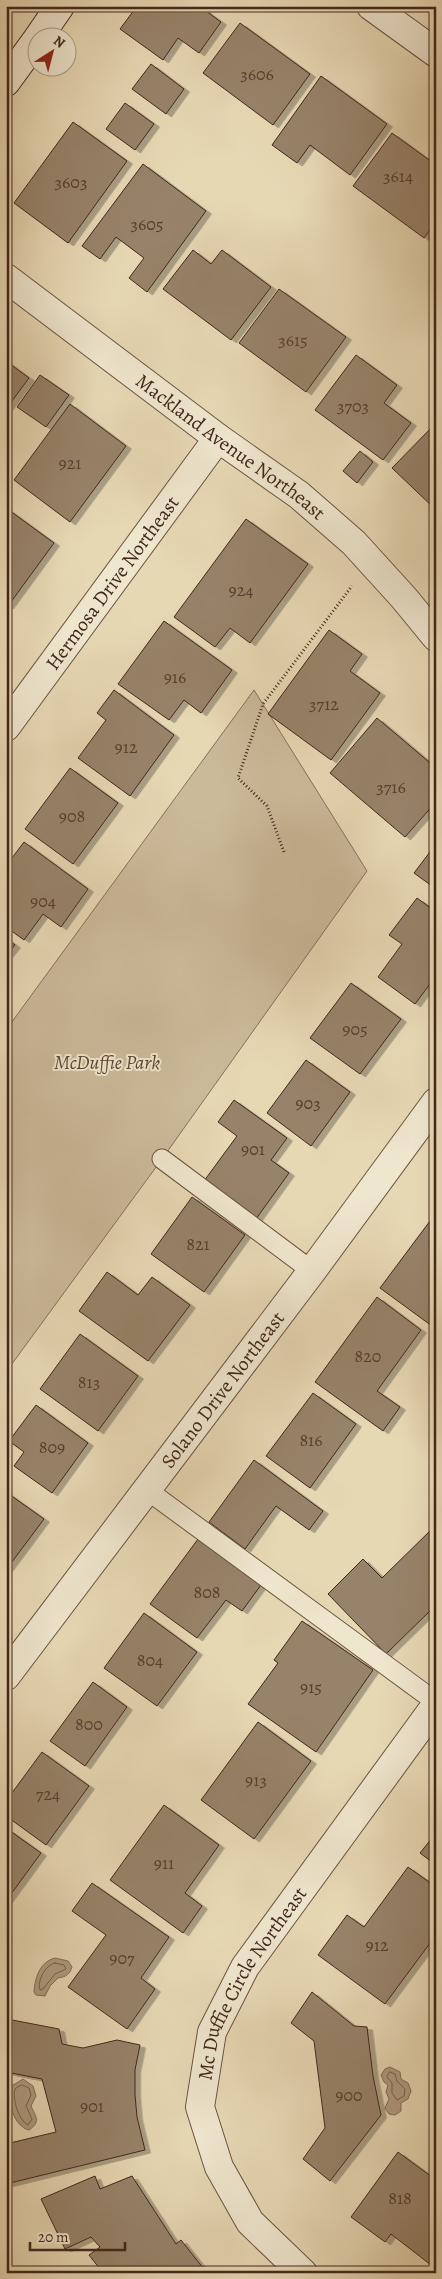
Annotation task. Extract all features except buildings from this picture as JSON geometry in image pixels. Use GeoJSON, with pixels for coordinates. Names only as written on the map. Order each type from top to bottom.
{"type":"FeatureCollection","features":[{"type":"Feature","properties":{"kind":"street"},"geometry":{"type":"LineString","coordinates":[[45,28],[60,6]]}},
{"type":"Feature","properties":{"kind":"street"},"geometry":{"type":"LineString","coordinates":[[371,6],[436,53]]}},
{"type":"Feature","properties":{"kind":"street"},"geometry":{"type":"LineString","coordinates":[[6,82],[28,52]]}},
{"type":"Feature","properties":{"kind":"street","name":"Mackland Avenue Northeast"},"geometry":{"type":"LineString","coordinates":[[6,278],[218,438],[300,495],[354,543],[404,598],[436,637]]}},
{"type":"Feature","properties":{"kind":"street","name":"Hermosa Drive Northeast"},"geometry":{"type":"LineString","coordinates":[[6,727],[218,438]]}},
{"type":"Feature","properties":{"kind":"street","name":"Solano Drive Northeast"},"geometry":{"type":"LineString","coordinates":[[6,1676],[436,1102]]}},
{"type":"Feature","properties":{"kind":"street","name":"Mc Duffie Circle Northeast"},"geometry":{"type":"LineString","coordinates":[[303,2273],[250,2222],[219,2167],[200,2107],[212,2032],[245,1967],[436,1704]]}},
{"type":"Feature","properties":{"kind":"lane"},"geometry":{"type":"LineString","coordinates":[[162,1159],[312,1270]]}},
{"type":"Feature","properties":{"kind":"lane"},"geometry":{"type":"LineString","coordinates":[[147,1490],[436,1704]]}},
{"type":"Feature","properties":{"kind":"path"},"geometry":{"type":"LineString","coordinates":[[284,852],[268,806],[238,778],[263,704],[352,586]]}},
{"type":"Feature","properties":{"kind":"green space","name":"McDuffie Park"},"geometry":{"type":"Polygon","coordinates":[[[254,690],[367,871],[162,1159],[6,1372],[6,1030],[254,690]]]}},
{"type":"Feature","properties":{"kind":"water"},"geometry":{"type":"Polygon","coordinates":[[[55,1958],[68,1961],[72,1967],[70,1972],[58,1978],[50,1986],[45,1996],[36,1995],[34,1992],[39,1971],[46,1963],[55,1958]]]}},
{"type":"Feature","properties":{"kind":"water"},"geometry":{"type":"Polygon","coordinates":[[[390,2067],[400,2072],[401,2079],[408,2083],[411,2091],[408,2099],[401,2103],[401,2111],[395,2115],[389,2114],[385,2108],[389,2099],[386,2092],[388,2085],[384,2082],[381,2075],[385,2069],[390,2067]]]}},
{"type":"Feature","properties":{"kind":"water"},"geometry":{"type":"Polygon","coordinates":[[[23,2079],[33,2086],[36,2096],[31,2106],[36,2116],[36,2122],[29,2130],[19,2124],[16,2119],[9,2093],[10,2087],[23,2079]]]}}]}
